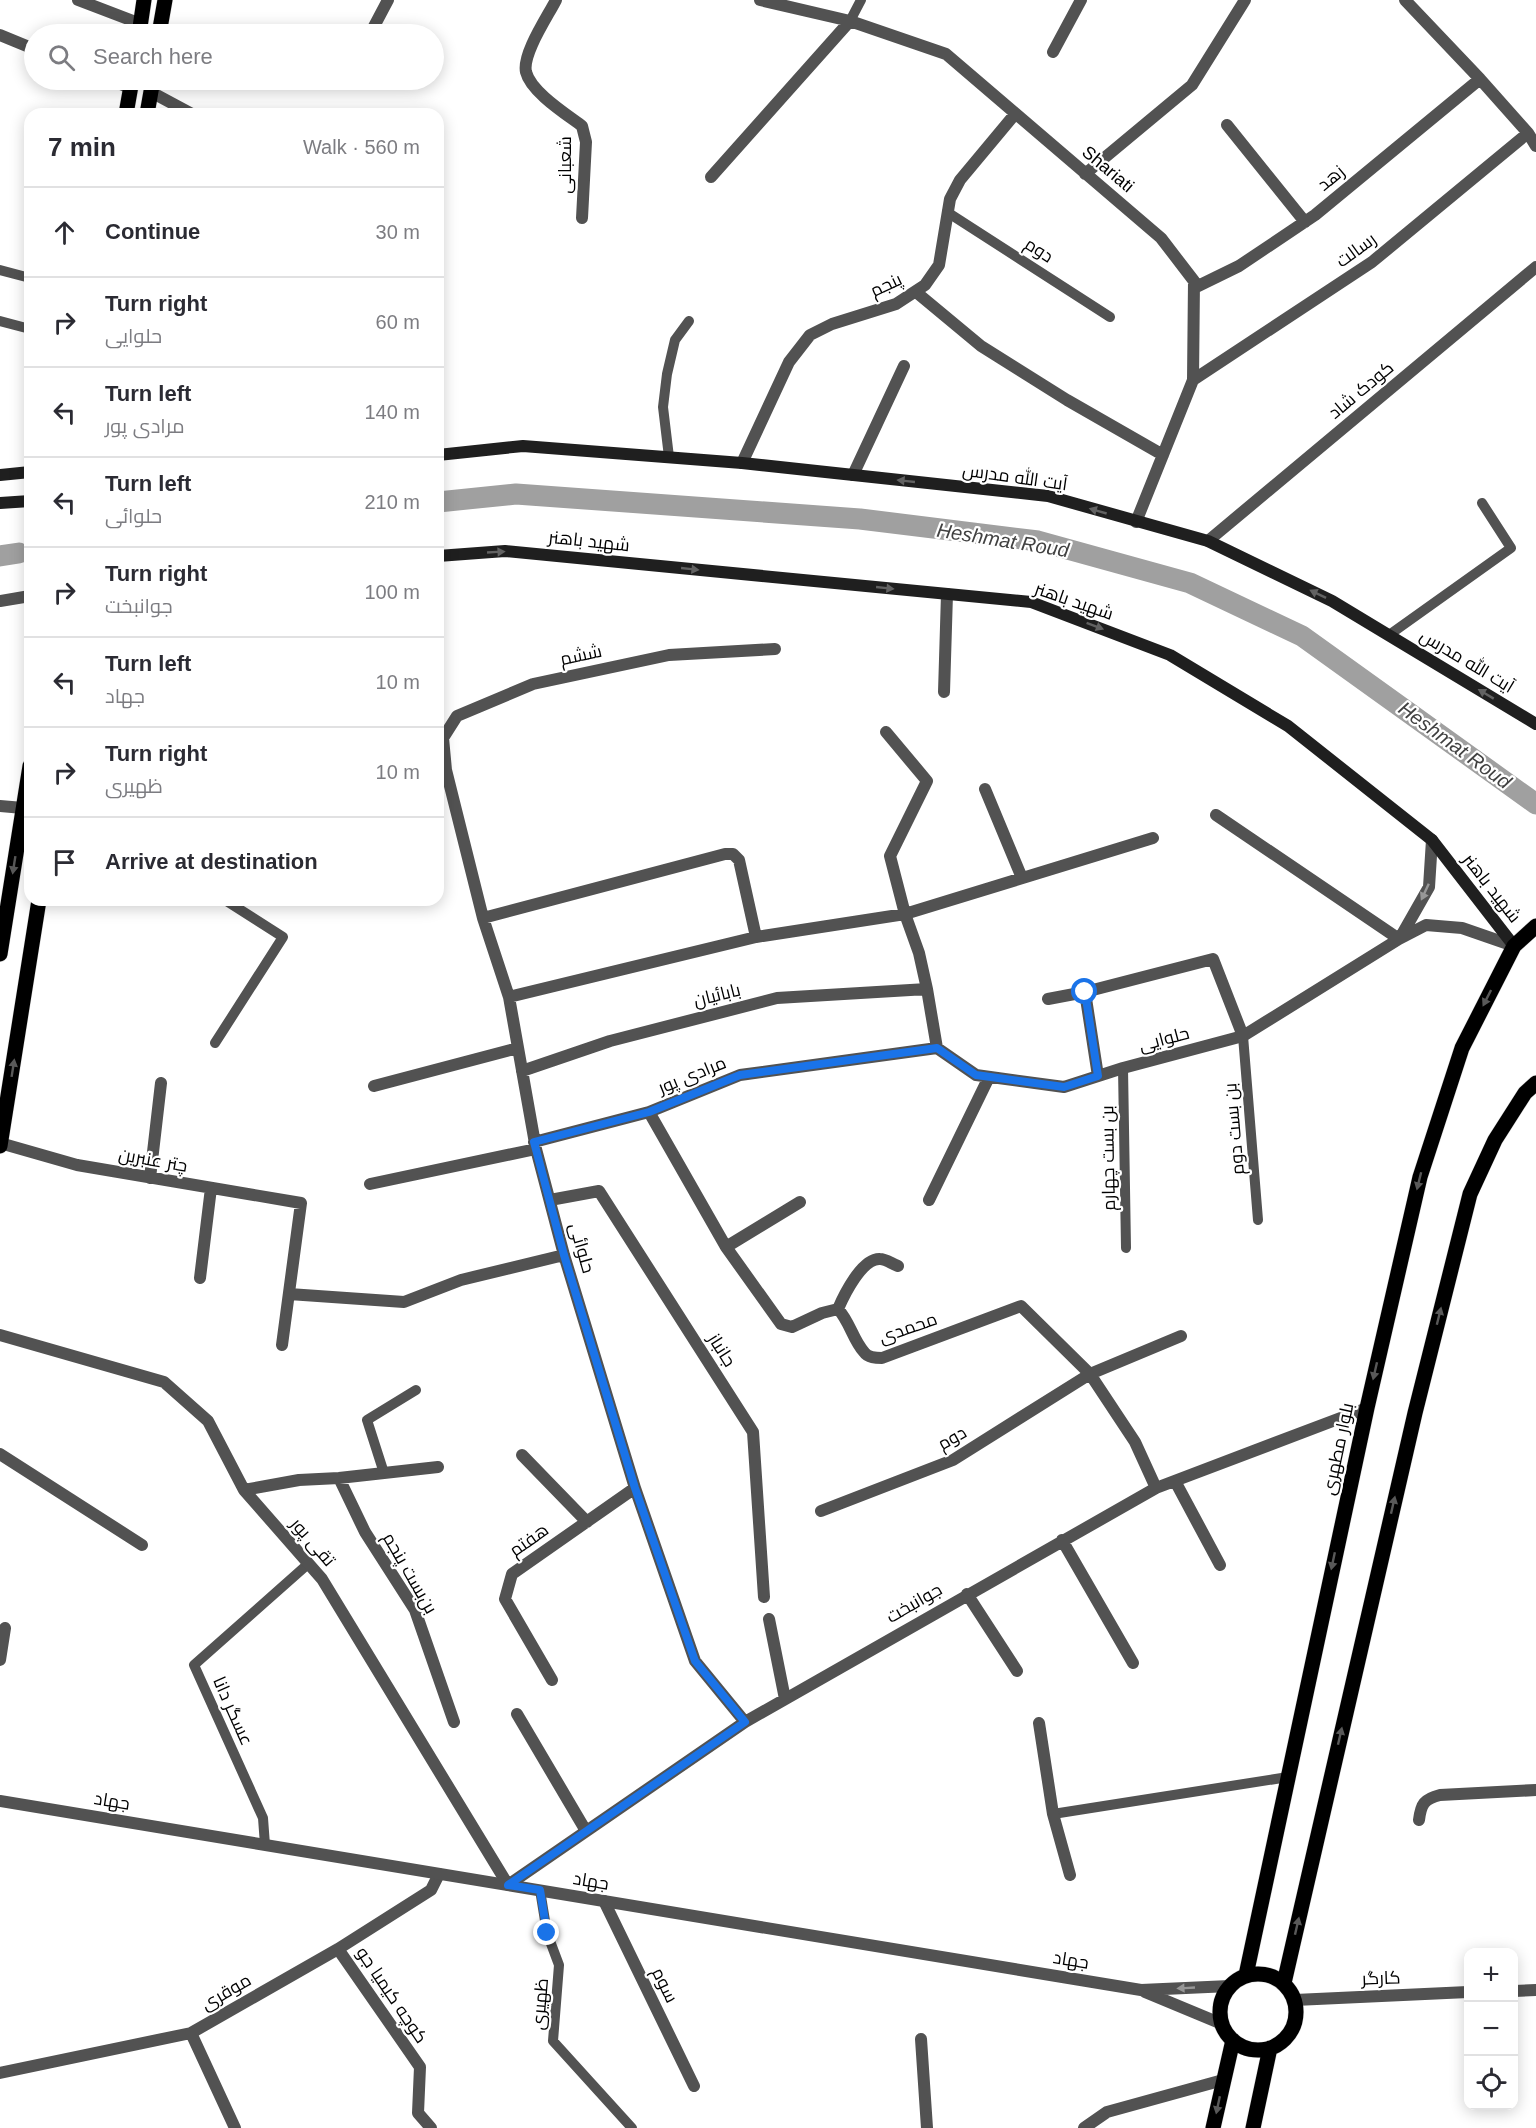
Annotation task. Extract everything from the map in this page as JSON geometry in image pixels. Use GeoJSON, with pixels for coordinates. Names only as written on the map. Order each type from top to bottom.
{"type":"FeatureCollection","features":[{"type":"Feature","properties":{"kind":"main road"},"geometry":{"type":"LineString","coordinates":[[141,24],[144,0]]}},
{"type":"Feature","properties":{"kind":"main road"},"geometry":{"type":"LineString","coordinates":[[161,24],[165,0]]}},
{"type":"Feature","properties":{"kind":"main road"},"geometry":{"type":"LineString","coordinates":[[127,108],[130,90]]}},
{"type":"Feature","properties":{"kind":"main road"},"geometry":{"type":"LineString","coordinates":[[148,108],[151,90]]}},
{"type":"Feature","properties":{"kind":"main road","name":"آیت الله مدرس"},"geometry":{"type":"LineString","coordinates":[[444,454],[524,446],[742,463],[1048,496],[1208,541],[1332,601],[1536,724]]}},
{"type":"Feature","properties":{"kind":"main road"},"geometry":{"type":"LineString","coordinates":[[0,475],[24,473]]}},
{"type":"Feature","properties":{"kind":"main road"},"geometry":{"type":"LineString","coordinates":[[0,503],[24,501]]}},
{"type":"Feature","properties":{"kind":"main road","name":"شهید باهنر"},"geometry":{"type":"LineString","coordinates":[[444,556],[505,551],[1031,602],[1170,655],[1288,726],[1432,840],[1514,946]]}},
{"type":"Feature","properties":{"kind":"main road"},"geometry":{"type":"LineString","coordinates":[[0,954],[24,802]]}},
{"type":"Feature","properties":{"kind":"main road"},"geometry":{"type":"LineString","coordinates":[[0,1145],[38,906]]}},
{"type":"Feature","properties":{"kind":"main road"},"geometry":{"type":"LineString","coordinates":[[1514,946],[1536,926]]}},
{"type":"Feature","properties":{"kind":"main road","name":"بلوار مطهری"},"geometry":{"type":"LineString","coordinates":[[1246,1975],[1367,1408],[1420,1177],[1462,1048],[1514,946]]}},
{"type":"Feature","properties":{"kind":"main road"},"geometry":{"type":"LineString","coordinates":[[1284,1983],[1412,1424],[1470,1194],[1495,1140],[1525,1093],[1536,1083]]}},
{"type":"Feature","properties":{"kind":"main road"},"geometry":{"type":"LineString","coordinates":[[1256,1973],[1266,1974],[1284,1983],[1295,2000],[1297,2012],[1295,2024],[1281,2043],[1257,2050],[1244,2047],[1233,2040],[1222,2024],[1220,2010],[1223,1997],[1230,1986],[1246,1975],[1256,1973]]}},
{"type":"Feature","properties":{"kind":"main road"},"geometry":{"type":"LineString","coordinates":[[1213,2128],[1233,2040]]}},
{"type":"Feature","properties":{"kind":"main road"},"geometry":{"type":"LineString","coordinates":[[1253,2128],[1270,2048]]}},
{"type":"Feature","properties":{"kind":"street"},"geometry":{"type":"LineString","coordinates":[[78,0],[129,24]]}},
{"type":"Feature","properties":{"kind":"street"},"geometry":{"type":"LineString","coordinates":[[375,24],[388,0]]}},
{"type":"Feature","properties":{"kind":"street","name":"شعبانی"},"geometry":{"type":"LineString","coordinates":[[556,0],[529,53],[526,72],[538,93],[582,126],[586,142],[582,218]]}},
{"type":"Feature","properties":{"kind":"street","name":"Shariati"},"geometry":{"type":"LineString","coordinates":[[760,0],[850,21],[946,54],[1161,238],[1194,281],[1193,380],[1136,522]]}},
{"type":"Feature","properties":{"kind":"street"},"geometry":{"type":"LineString","coordinates":[[1053,52],[1081,0]]}},
{"type":"Feature","properties":{"kind":"street"},"geometry":{"type":"LineString","coordinates":[[1085,174],[1192,85],[1245,0]]}},
{"type":"Feature","properties":{"kind":"street"},"geometry":{"type":"LineString","coordinates":[[1405,0],[1480,79],[1536,146]]}},
{"type":"Feature","properties":{"kind":"street"},"geometry":{"type":"LineString","coordinates":[[711,177],[850,21]]}},
{"type":"Feature","properties":{"kind":"street"},"geometry":{"type":"LineString","coordinates":[[0,35],[24,45]]}},
{"type":"Feature","properties":{"kind":"street","name":"زهد"},"geometry":{"type":"LineString","coordinates":[[1194,288],[1239,266],[1305,222],[1480,79]]}},
{"type":"Feature","properties":{"kind":"street"},"geometry":{"type":"LineString","coordinates":[[158,90],[183,108]]}},
{"type":"Feature","properties":{"kind":"street","name":"پنجم"},"geometry":{"type":"LineString","coordinates":[[742,463],[789,362],[810,335],[832,324],[897,304],[925,285],[939,265],[950,199],[960,180],[1015,114]]}},
{"type":"Feature","properties":{"kind":"street"},"geometry":{"type":"LineString","coordinates":[[1227,125],[1305,222]]}},
{"type":"Feature","properties":{"kind":"street","name":"رسالت"},"geometry":{"type":"LineString","coordinates":[[1193,380],[1372,262],[1528,134]]}},
{"type":"Feature","properties":{"kind":"street","name":"کودک شاد"},"geometry":{"type":"LineString","coordinates":[[1208,541],[1536,267]]}},
{"type":"Feature","properties":{"kind":"street"},"geometry":{"type":"LineString","coordinates":[[916,292],[981,346],[1067,400],[1163,455]]}},
{"type":"Feature","properties":{"kind":"street"},"geometry":{"type":"LineString","coordinates":[[853,475],[904,366]]}},
{"type":"Feature","properties":{"kind":"street"},"geometry":{"type":"LineString","coordinates":[[944,692],[947,594]]}},
{"type":"Feature","properties":{"kind":"street"},"geometry":{"type":"LineString","coordinates":[[0,601],[24,597]]}},
{"type":"Feature","properties":{"kind":"street","name":"ششم"},"geometry":{"type":"LineString","coordinates":[[444,737],[458,716],[533,684],[669,655],[776,648]]}},
{"type":"Feature","properties":{"kind":"street"},"geometry":{"type":"LineString","coordinates":[[886,732],[927,781],[890,856],[905,914],[919,953],[937,1048]]}},
{"type":"Feature","properties":{"kind":"street","name":"حلوائی"},"geometry":{"type":"LineString","coordinates":[[444,779],[483,918],[509,997],[535,1145],[564,1255],[635,1488],[695,1661],[745,1722]]}},
{"type":"Feature","properties":{"kind":"street"},"geometry":{"type":"LineString","coordinates":[[985,789],[1022,878]]}},
{"type":"Feature","properties":{"kind":"street"},"geometry":{"type":"LineString","coordinates":[[0,806],[23,808]]}},
{"type":"Feature","properties":{"kind":"street"},"geometry":{"type":"LineString","coordinates":[[1216,815],[1399,939],[1429,887],[1432,840]]}},
{"type":"Feature","properties":{"kind":"street"},"geometry":{"type":"LineString","coordinates":[[509,997],[756,937],[905,914],[1153,838]]}},
{"type":"Feature","properties":{"kind":"street"},"geometry":{"type":"LineString","coordinates":[[483,918],[725,854],[733,854],[739,860],[756,937]]}},
{"type":"Feature","properties":{"kind":"street","name":"حلوایی"},"geometry":{"type":"LineString","coordinates":[[937,1048],[976,1075],[1064,1087],[1123,1068],[1243,1036],[1399,939],[1426,925],[1462,928],[1514,946]]}},
{"type":"Feature","properties":{"kind":"street"},"geometry":{"type":"LineString","coordinates":[[1048,999],[1085,992],[1213,959],[1243,1036]]}},
{"type":"Feature","properties":{"kind":"street","name":"بابائیان"},"geometry":{"type":"LineString","coordinates":[[522,1071],[610,1041],[777,998],[927,989]]}},
{"type":"Feature","properties":{"kind":"street"},"geometry":{"type":"LineString","coordinates":[[1085,992],[1098,1076]]}},
{"type":"Feature","properties":{"kind":"street"},"geometry":{"type":"LineString","coordinates":[[374,1086],[518,1048]]}},
{"type":"Feature","properties":{"kind":"street","name":"مرادی پور"},"geometry":{"type":"LineString","coordinates":[[370,1184],[535,1145],[649,1112],[740,1075],[937,1048]]}},
{"type":"Feature","properties":{"kind":"street"},"geometry":{"type":"LineString","coordinates":[[929,1200],[989,1077]]}},
{"type":"Feature","properties":{"kind":"street"},"geometry":{"type":"LineString","coordinates":[[150,1178],[162,1083]]}},
{"type":"Feature","properties":{"kind":"street"},"geometry":{"type":"LineString","coordinates":[[649,1112],[726,1247],[781,1324],[792,1327],[822,1313],[838,1309],[846,1291],[860,1271],[873,1260],[884,1259],[898,1266]]}},
{"type":"Feature","properties":{"kind":"street","name":"چتر عنبرین"},"geometry":{"type":"LineString","coordinates":[[0,1145],[78,1165],[301,1203],[289,1294]]}},
{"type":"Feature","properties":{"kind":"street"},"geometry":{"type":"LineString","coordinates":[[200,1278],[211,1188]]}},
{"type":"Feature","properties":{"kind":"street","name":"جانباز"},"geometry":{"type":"LineString","coordinates":[[550,1200],[599,1191],[753,1432],[764,1597]]}},
{"type":"Feature","properties":{"kind":"street"},"geometry":{"type":"LineString","coordinates":[[726,1247],[800,1202]]}},
{"type":"Feature","properties":{"kind":"street"},"geometry":{"type":"LineString","coordinates":[[282,1345],[289,1294],[404,1302],[461,1280],[564,1255]]}},
{"type":"Feature","properties":{"kind":"street","name":"محمدی"},"geometry":{"type":"LineString","coordinates":[[838,1309],[846,1318],[864,1353],[872,1358],[882,1358],[1021,1306],[1090,1374],[1135,1442],[1156,1488]]}},
{"type":"Feature","properties":{"kind":"street","name":"تقی پور"},"geometry":{"type":"LineString","coordinates":[[0,1335],[164,1383],[208,1421],[244,1490],[322,1579],[508,1885]]}},
{"type":"Feature","properties":{"kind":"street","name":"دوم"},"geometry":{"type":"LineString","coordinates":[[821,1511],[953,1460],[1090,1374],[1181,1336]]}},
{"type":"Feature","properties":{"kind":"street","name":"جوانبخت"},"geometry":{"type":"LineString","coordinates":[[508,1885],[745,1722],[1062,1540],[1156,1488],[1367,1408]]}},
{"type":"Feature","properties":{"kind":"street"},"geometry":{"type":"LineString","coordinates":[[0,1454],[142,1545]]}},
{"type":"Feature","properties":{"kind":"street"},"geometry":{"type":"LineString","coordinates":[[522,1455],[587,1522]]}},
{"type":"Feature","properties":{"kind":"street"},"geometry":{"type":"LineString","coordinates":[[244,1490],[299,1480],[438,1467]]}},
{"type":"Feature","properties":{"kind":"street","name":"بن‌بست پنجم"},"geometry":{"type":"LineString","coordinates":[[339,1478],[365,1532],[415,1610],[454,1722]]}},
{"type":"Feature","properties":{"kind":"street"},"geometry":{"type":"LineString","coordinates":[[1175,1480],[1220,1565]]}},
{"type":"Feature","properties":{"kind":"street","name":"هفتم"},"geometry":{"type":"LineString","coordinates":[[552,1680],[505,1599],[512,1574],[635,1488]]}},
{"type":"Feature","properties":{"kind":"street"},"geometry":{"type":"LineString","coordinates":[[1062,1540],[1133,1663]]}},
{"type":"Feature","properties":{"kind":"street"},"geometry":{"type":"LineString","coordinates":[[967,1594],[1017,1671]]}},
{"type":"Feature","properties":{"kind":"street"},"geometry":{"type":"LineString","coordinates":[[769,1619],[785,1698]]}},
{"type":"Feature","properties":{"kind":"street"},"geometry":{"type":"LineString","coordinates":[[0,1660],[5,1628]]}},
{"type":"Feature","properties":{"kind":"street"},"geometry":{"type":"LineString","coordinates":[[518,1714],[585,1832]]}},
{"type":"Feature","properties":{"kind":"street"},"geometry":{"type":"LineString","coordinates":[[1038,1723],[1053,1814],[1070,1875]]}},
{"type":"Feature","properties":{"kind":"street"},"geometry":{"type":"LineString","coordinates":[[1419,1820],[1420,1806],[1426,1798],[1440,1795],[1536,1790]]}},
{"type":"Feature","properties":{"kind":"street","name":"جهاد"},"geometry":{"type":"LineString","coordinates":[[0,1801],[1141,1990]]}},
{"type":"Feature","properties":{"kind":"street","name":"موقری"},"geometry":{"type":"LineString","coordinates":[[0,2073],[191,2033],[339,1949],[431,1890],[439,1874]]}},
{"type":"Feature","properties":{"kind":"street","name":"سوم"},"geometry":{"type":"LineString","coordinates":[[604,1901],[694,2086]]}},
{"type":"Feature","properties":{"kind":"street","name":"کوچه کیمیا جو"},"geometry":{"type":"LineString","coordinates":[[339,1949],[420,2067],[418,2113],[428,2127]]}},
{"type":"Feature","properties":{"kind":"street"},"geometry":{"type":"LineString","coordinates":[[1141,1990],[1230,1986]]}},
{"type":"Feature","properties":{"kind":"street"},"geometry":{"type":"LineString","coordinates":[[1141,1990],[1222,2024]]}},
{"type":"Feature","properties":{"kind":"street"},"geometry":{"type":"LineString","coordinates":[[1518,1990],[1536,1990]]}},
{"type":"Feature","properties":{"kind":"street","name":"کارگر"},"geometry":{"type":"LineString","coordinates":[[1295,2000],[1464,1992]]}},
{"type":"Feature","properties":{"kind":"street"},"geometry":{"type":"LineString","coordinates":[[191,2033],[235,2128]]}},
{"type":"Feature","properties":{"kind":"street"},"geometry":{"type":"LineString","coordinates":[[921,2039],[927,2128]]}},
{"type":"Feature","properties":{"kind":"street"},"geometry":{"type":"LineString","coordinates":[[1084,2128],[1107,2112],[1223,2080]]}},
{"type":"Feature","properties":{"kind":"lane"},"geometry":{"type":"LineString","coordinates":[[850,21],[861,0]]}},
{"type":"Feature","properties":{"kind":"lane","name":"دوم"},"geometry":{"type":"LineString","coordinates":[[947,212],[1110,317]]}},
{"type":"Feature","properties":{"kind":"lane"},"geometry":{"type":"LineString","coordinates":[[0,270],[24,276]]}},
{"type":"Feature","properties":{"kind":"lane"},"geometry":{"type":"LineString","coordinates":[[0,321],[24,327]]}},
{"type":"Feature","properties":{"kind":"lane"},"geometry":{"type":"LineString","coordinates":[[669,457],[663,407],[667,374],[675,340],[690,321]]}},
{"type":"Feature","properties":{"kind":"lane"},"geometry":{"type":"LineString","coordinates":[[1389,635],[1511,548],[1482,503]]}},
{"type":"Feature","properties":{"kind":"lane"},"geometry":{"type":"LineString","coordinates":[[215,1043],[283,937],[234,906]]}},
{"type":"Feature","properties":{"kind":"lane","name":"بن بست دوم"},"geometry":{"type":"LineString","coordinates":[[1243,1036],[1258,1220]]}},
{"type":"Feature","properties":{"kind":"lane","name":"بن بست چهارم"},"geometry":{"type":"LineString","coordinates":[[1123,1068],[1126,1248]]}},
{"type":"Feature","properties":{"kind":"lane"},"geometry":{"type":"LineString","coordinates":[[384,1473],[367,1420],[416,1390]]}},
{"type":"Feature","properties":{"kind":"lane","name":"عسگر دانا"},"geometry":{"type":"LineString","coordinates":[[265,1845],[263,1818],[194,1665],[308,1564]]}},
{"type":"Feature","properties":{"kind":"lane"},"geometry":{"type":"LineString","coordinates":[[1053,1814],[1288,1777]]}},
{"type":"Feature","properties":{"kind":"lane","name":"ظهیری"},"geometry":{"type":"LineString","coordinates":[[540,1890],[547,1933],[560,1965],[553,2042],[632,2128]]}},
{"type":"Feature","properties":{"kind":"waterway","name":"Heshmat Roud"},"geometry":{"type":"LineString","coordinates":[[444,501],[516,494],[860,519],[1038,541],[1190,583],[1302,636],[1536,804]]}},
{"type":"Feature","properties":{"kind":"waterway","name":"Heshmat Roud"},"geometry":{"type":"LineString","coordinates":[[0,556],[19,553]]}},
{"type":"Feature","properties":{"kind":"route"},"geometry":{"type":"LineString","coordinates":[[547,1933],[540,1890],[508,1885],[745,1722],[695,1661],[635,1488],[564,1255],[534,1142],[649,1112],[740,1075],[937,1048],[976,1075],[1064,1087],[1098,1076],[1085,992]]}}]}
